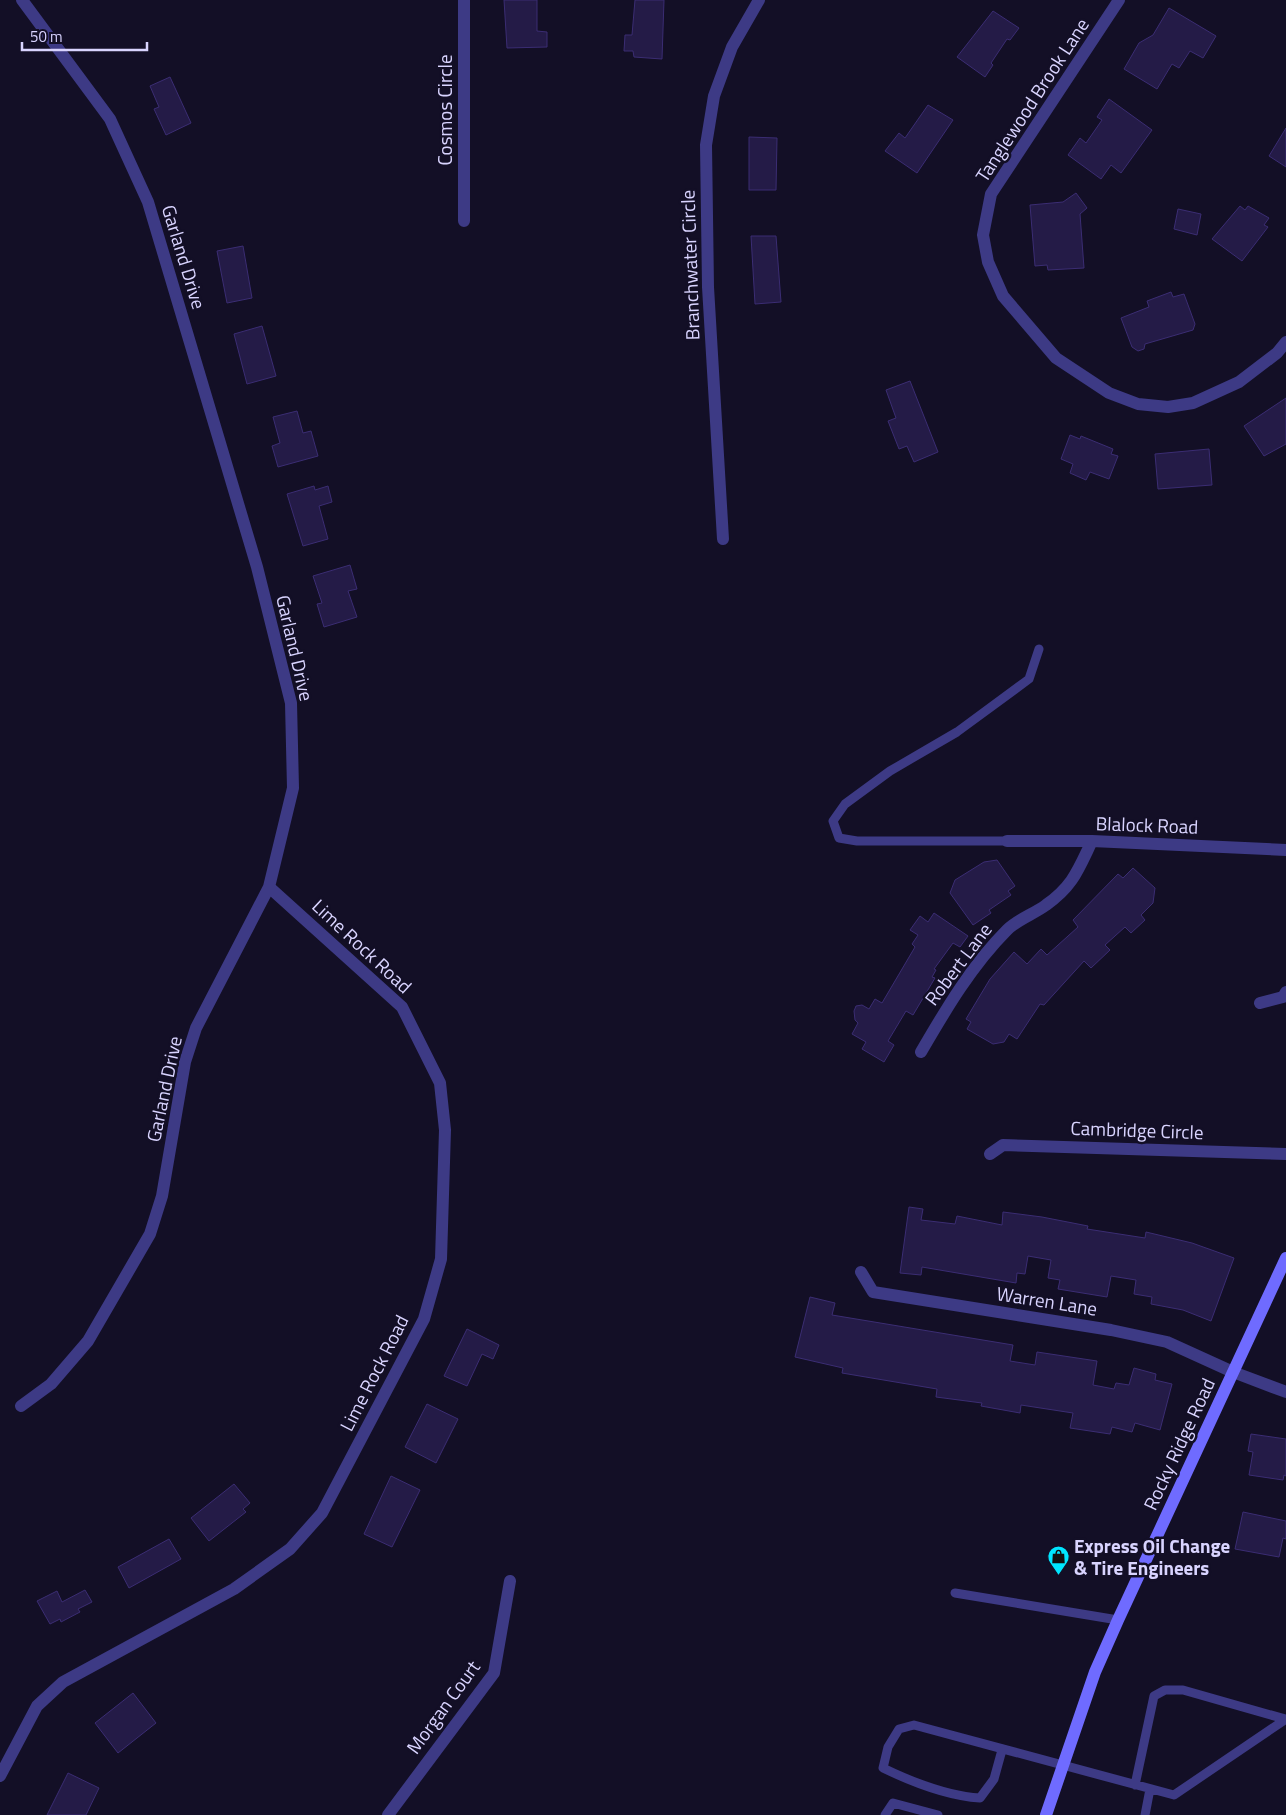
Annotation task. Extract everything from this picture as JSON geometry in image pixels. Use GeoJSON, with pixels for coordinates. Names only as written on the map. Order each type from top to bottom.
{"type":"FeatureCollection","features":[{"type":"Feature","properties":{"kind":"main road","name":"Rocky Ridge Road"},"geometry":{"type":"LineString","coordinates":[[1046,1815],[1095,1672],[1286,1258]]}},
{"type":"Feature","properties":{"kind":"street","name":"Garland Drive"},"geometry":{"type":"LineString","coordinates":[[21,1406],[51,1384],[88,1340],[150,1234],[162,1196],[185,1062],[196,1028],[269,887],[294,788],[291,703],[256,562],[148,202],[110,119],[22,0]]}},
{"type":"Feature","properties":{"kind":"street","name":"Cosmos Circle"},"geometry":{"type":"LineString","coordinates":[[464,0],[464,221]]}},
{"type":"Feature","properties":{"kind":"street","name":"Branchwater Circle"},"geometry":{"type":"LineString","coordinates":[[723,539],[708,287],[706,145],[714,96],[732,47],[759,0]]}},
{"type":"Feature","properties":{"kind":"street","name":"Tanglewood Brook Lane"},"geometry":{"type":"LineString","coordinates":[[1119,0],[991,194],[983,235],[988,262],[1003,296],[1056,358],[1109,393],[1138,404],[1168,408],[1193,403],[1239,382],[1277,353],[1286,342]]}},
{"type":"Feature","properties":{"kind":"street","name":"Blalock Road"},"geometry":{"type":"LineString","coordinates":[[1007,841],[1092,841],[1286,850]]}},
{"type":"Feature","properties":{"kind":"street","name":"Robert Lane"},"geometry":{"type":"LineString","coordinates":[[921,1052],[954,997],[986,953],[1009,928],[1046,906],[1070,885],[1092,841]]}},
{"type":"Feature","properties":{"kind":"street","name":"Lime Rock Road"},"geometry":{"type":"LineString","coordinates":[[0,1776],[36,1706],[63,1682],[234,1589],[290,1550],[322,1513],[424,1319],[441,1259],[445,1130],[440,1083],[402,1006],[269,887]]}},
{"type":"Feature","properties":{"kind":"street"},"geometry":{"type":"LineString","coordinates":[[1260,1003],[1283,997],[1286,992]]}},
{"type":"Feature","properties":{"kind":"street","name":"Cambridge Circle"},"geometry":{"type":"LineString","coordinates":[[990,1154],[1003,1145],[1286,1154]]}},
{"type":"Feature","properties":{"kind":"street","name":"Warren Lane"},"geometry":{"type":"LineString","coordinates":[[861,1272],[873,1292],[1111,1330],[1167,1342],[1233,1372],[1286,1392]]}},
{"type":"Feature","properties":{"kind":"street","name":"Morgan Court"},"geometry":{"type":"LineString","coordinates":[[388,1815],[494,1673],[510,1581]]}},
{"type":"Feature","properties":{"kind":"lane"},"geometry":{"type":"LineString","coordinates":[[1007,841],[857,841],[839,838],[833,822],[845,804],[890,772],[956,732],[1030,679],[1039,649]]}},
{"type":"Feature","properties":{"kind":"lane"},"geometry":{"type":"LineString","coordinates":[[955,1593],[1118,1620]]}},
{"type":"Feature","properties":{"kind":"lane"},"geometry":{"type":"LineString","coordinates":[[1135,1785],[1154,1696],[1165,1690],[1183,1690],[1286,1719]]}},
{"type":"Feature","properties":{"kind":"lane"},"geometry":{"type":"LineString","coordinates":[[1002,1750],[994,1779],[980,1798],[966,1797],[906,1779],[883,1768],[888,1747],[899,1729],[914,1725],[1062,1767],[1174,1795],[1286,1719]]}},
{"type":"Feature","properties":{"kind":"lane"},"geometry":{"type":"LineString","coordinates":[[1145,1815],[1150,1789]]}},
{"type":"Feature","properties":{"kind":"lane"},"geometry":{"type":"LineString","coordinates":[[884,1815],[893,1803],[938,1815]]}},
{"type":"Feature","properties":{"kind":"building"},"geometry":{"type":"Polygon","coordinates":[[[504,0],[537,0],[537,31],[547,32],[547,47],[507,48],[504,0]]]}},
{"type":"Feature","properties":{"kind":"building"},"geometry":{"type":"Polygon","coordinates":[[[635,0],[664,0],[662,59],[634,57],[633,51],[624,51],[625,35],[632,35],[635,0]]]}},
{"type":"Feature","properties":{"kind":"building"},"geometry":{"type":"Polygon","coordinates":[[[1169,8],[1216,36],[1203,58],[1190,51],[1179,68],[1172,64],[1157,89],[1124,69],[1139,43],[1153,35],[1169,8]]]}},
{"type":"Feature","properties":{"kind":"building"},"geometry":{"type":"Polygon","coordinates":[[[993,11],[1019,28],[1010,40],[1007,39],[991,63],[993,65],[985,77],[957,57],[993,11]]]}},
{"type":"Feature","properties":{"kind":"building"},"geometry":{"type":"Polygon","coordinates":[[[170,77],[191,123],[166,135],[154,109],[159,107],[150,86],[170,77]]]}},
{"type":"Feature","properties":{"kind":"building"},"geometry":{"type":"Polygon","coordinates":[[[1109,99],[1152,130],[1121,173],[1111,165],[1101,179],[1068,155],[1080,138],[1086,143],[1102,120],[1097,117],[1109,99]]]}},
{"type":"Feature","properties":{"kind":"building"},"geometry":{"type":"Polygon","coordinates":[[[928,105],[953,120],[917,173],[885,151],[899,133],[905,138],[928,105]]]}},
{"type":"Feature","properties":{"kind":"building"},"geometry":{"type":"Polygon","coordinates":[[[1286,128],[1286,167],[1269,156],[1286,128]]]}},
{"type":"Feature","properties":{"kind":"building"},"geometry":{"type":"Polygon","coordinates":[[[749,137],[777,138],[776,190],[749,190],[749,137]]]}},
{"type":"Feature","properties":{"kind":"building"},"geometry":{"type":"Polygon","coordinates":[[[1076,193],[1087,208],[1080,214],[1084,268],[1048,270],[1047,265],[1035,266],[1030,205],[1063,202],[1076,193]]]}},
{"type":"Feature","properties":{"kind":"building"},"geometry":{"type":"Polygon","coordinates":[[[1240,206],[1245,210],[1248,206],[1269,218],[1264,225],[1268,227],[1242,261],[1212,239],[1240,206]]]}},
{"type":"Feature","properties":{"kind":"building"},"geometry":{"type":"Polygon","coordinates":[[[1178,209],[1201,214],[1197,235],[1174,229],[1178,209]]]}},
{"type":"Feature","properties":{"kind":"building"},"geometry":{"type":"Polygon","coordinates":[[[751,236],[776,236],[781,302],[755,304],[751,236]]]}},
{"type":"Feature","properties":{"kind":"building"},"geometry":{"type":"Polygon","coordinates":[[[243,246],[252,298],[227,303],[217,251],[243,246]]]}},
{"type":"Feature","properties":{"kind":"building"},"geometry":{"type":"Polygon","coordinates":[[[1171,292],[1173,297],[1184,294],[1195,324],[1193,330],[1145,344],[1144,349],[1138,351],[1132,347],[1121,318],[1149,307],[1147,301],[1171,292]]]}},
{"type":"Feature","properties":{"kind":"building"},"geometry":{"type":"Polygon","coordinates":[[[262,326],[276,376],[247,384],[234,334],[262,326]]]}},
{"type":"Feature","properties":{"kind":"building"},"geometry":{"type":"Polygon","coordinates":[[[910,381],[938,452],[914,462],[907,446],[899,449],[888,421],[896,418],[886,390],[910,381]]]}},
{"type":"Feature","properties":{"kind":"building"},"geometry":{"type":"Polygon","coordinates":[[[1286,398],[1286,444],[1264,456],[1244,426],[1286,398]]]}},
{"type":"Feature","properties":{"kind":"building"},"geometry":{"type":"Polygon","coordinates":[[[297,411],[303,433],[311,431],[318,456],[278,467],[272,446],[280,443],[273,417],[297,411]]]}},
{"type":"Feature","properties":{"kind":"building"},"geometry":{"type":"Polygon","coordinates":[[[1070,435],[1080,439],[1081,436],[1113,449],[1111,454],[1118,456],[1109,479],[1090,472],[1086,480],[1070,473],[1073,464],[1061,459],[1070,435]]]}},
{"type":"Feature","properties":{"kind":"building"},"geometry":{"type":"Polygon","coordinates":[[[1209,449],[1212,485],[1158,489],[1155,454],[1209,449]]]}},
{"type":"Feature","properties":{"kind":"building"},"geometry":{"type":"Polygon","coordinates":[[[314,486],[315,490],[328,486],[332,502],[319,506],[328,539],[303,546],[287,494],[314,486]]]}},
{"type":"Feature","properties":{"kind":"building"},"geometry":{"type":"Polygon","coordinates":[[[350,565],[357,589],[348,591],[357,617],[324,627],[317,604],[322,603],[313,576],[350,565]]]}},
{"type":"Feature","properties":{"kind":"building"},"geometry":{"type":"Polygon","coordinates":[[[997,860],[1015,886],[1008,891],[1011,895],[989,910],[991,913],[973,925],[950,893],[955,880],[984,862],[997,860]]]}},
{"type":"Feature","properties":{"kind":"building"},"geometry":{"type":"Polygon","coordinates":[[[1133,868],[1155,888],[1153,903],[1141,915],[1145,920],[1131,933],[1125,927],[1105,945],[1110,950],[1091,968],[1084,961],[1044,1005],[1040,1004],[1017,1039],[1009,1034],[1004,1042],[993,1044],[967,1029],[971,1022],[966,1019],[990,979],[1014,952],[1027,964],[1041,949],[1047,955],[1078,927],[1073,920],[1118,874],[1123,878],[1133,868]]]}},
{"type":"Feature","properties":{"kind":"building"},"geometry":{"type":"Polygon","coordinates":[[[934,913],[968,936],[960,947],[953,943],[934,969],[936,970],[932,977],[935,978],[913,1015],[906,1011],[888,1041],[894,1045],[884,1062],[862,1049],[866,1042],[852,1034],[858,1023],[855,1020],[854,1011],[856,1006],[862,1005],[869,1009],[875,999],[882,1003],[915,947],[912,944],[918,935],[910,930],[920,916],[928,922],[934,913]]]}},
{"type":"Feature","properties":{"kind":"building"},"geometry":{"type":"Polygon","coordinates":[[[909,1207],[923,1209],[921,1220],[955,1224],[957,1216],[1002,1225],[1003,1212],[1042,1217],[1088,1226],[1087,1229],[1145,1238],[1146,1232],[1192,1243],[1234,1258],[1211,1321],[1183,1310],[1151,1304],[1152,1297],[1134,1294],[1136,1280],[1111,1276],[1107,1297],[1058,1289],[1060,1280],[1048,1278],[1051,1260],[1028,1256],[1025,1274],[1017,1273],[1016,1283],[922,1267],[921,1275],[900,1273],[909,1207]]]}},
{"type":"Feature","properties":{"kind":"building"},"geometry":{"type":"Polygon","coordinates":[[[810,1297],[835,1303],[832,1315],[1013,1345],[1010,1361],[1035,1365],[1037,1352],[1097,1361],[1093,1385],[1114,1389],[1116,1383],[1129,1385],[1134,1368],[1156,1374],[1155,1380],[1172,1384],[1160,1430],[1135,1423],[1132,1432],[1112,1427],[1110,1434],[1070,1428],[1073,1413],[1021,1405],[1020,1413],[981,1406],[982,1403],[936,1397],[937,1389],[842,1373],[843,1368],[795,1357],[810,1297]]]}},
{"type":"Feature","properties":{"kind":"building"},"geometry":{"type":"Polygon","coordinates":[[[467,1329],[499,1345],[493,1359],[482,1354],[467,1386],[444,1376],[467,1329]]]}},
{"type":"Feature","properties":{"kind":"building"},"geometry":{"type":"Polygon","coordinates":[[[427,1404],[458,1419],[436,1463],[405,1447],[427,1404]]]}},
{"type":"Feature","properties":{"kind":"building"},"geometry":{"type":"Polygon","coordinates":[[[1251,1434],[1286,1439],[1286,1476],[1284,1475],[1283,1480],[1249,1475],[1253,1452],[1248,1451],[1251,1434]]]}},
{"type":"Feature","properties":{"kind":"building"},"geometry":{"type":"Polygon","coordinates":[[[391,1476],[420,1490],[392,1547],[364,1534],[391,1476]]]}},
{"type":"Feature","properties":{"kind":"building"},"geometry":{"type":"Polygon","coordinates":[[[234,1484],[250,1503],[243,1509],[246,1512],[209,1541],[191,1518],[234,1484]]]}},
{"type":"Feature","properties":{"kind":"building"},"geometry":{"type":"Polygon","coordinates":[[[1243,1512],[1286,1521],[1286,1539],[1283,1538],[1279,1557],[1235,1549],[1243,1512]]]}},
{"type":"Feature","properties":{"kind":"building"},"geometry":{"type":"Polygon","coordinates":[[[169,1539],[181,1559],[129,1588],[118,1567],[169,1539]]]}},
{"type":"Feature","properties":{"kind":"building"},"geometry":{"type":"Polygon","coordinates":[[[85,1590],[92,1602],[78,1609],[80,1612],[61,1622],[60,1619],[50,1624],[37,1601],[57,1591],[62,1602],[85,1590]]]}},
{"type":"Feature","properties":{"kind":"building"},"geometry":{"type":"Polygon","coordinates":[[[133,1693],[156,1723],[118,1753],[95,1723],[133,1693]]]}},
{"type":"Feature","properties":{"kind":"building"},"geometry":{"type":"Polygon","coordinates":[[[68,1773],[99,1788],[86,1815],[47,1815],[68,1773]]]}},
{"type":"Feature","properties":{"kind":"place","name":"Express Oil Change & Tire Engineers"},"geometry":{"type":"Point","coordinates":[1058,1576]}}]}
